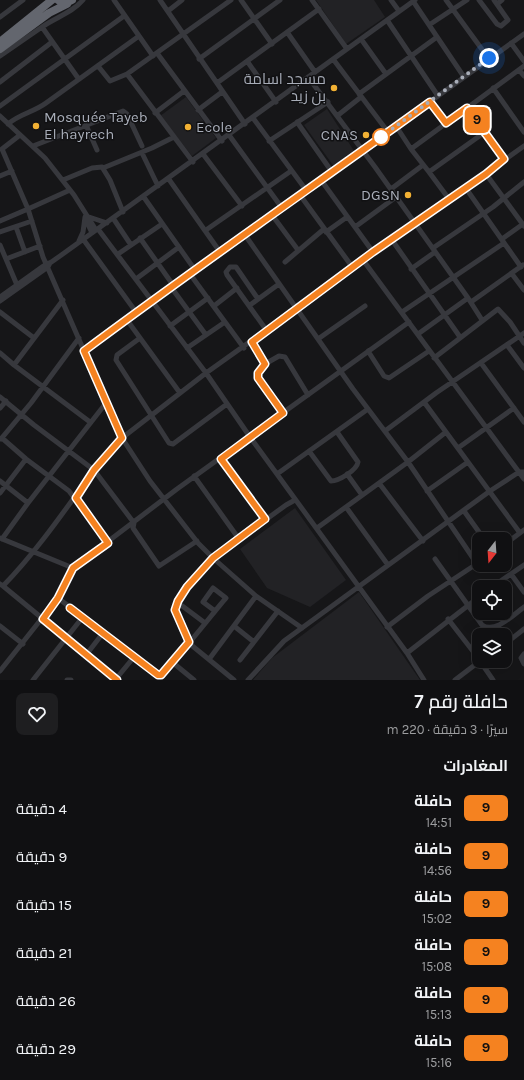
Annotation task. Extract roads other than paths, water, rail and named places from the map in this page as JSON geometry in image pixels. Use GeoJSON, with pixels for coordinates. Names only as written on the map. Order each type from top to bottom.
{"type":"FeatureCollection","features":[{"type":"Feature","properties":{"kind":"highway"},"geometry":{"type":"LineString","coordinates":[[42,9],[48,0]]}},
{"type":"Feature","properties":{"kind":"highway"},"geometry":{"type":"LineString","coordinates":[[0,42],[52,0]]}},
{"type":"Feature","properties":{"kind":"highway"},"geometry":{"type":"LineString","coordinates":[[58,0],[62,3],[69,2]]}},
{"type":"Feature","properties":{"kind":"highway"},"geometry":{"type":"LineString","coordinates":[[0,49],[49,12],[69,2]]}},
{"type":"Feature","properties":{"kind":"street"},"geometry":{"type":"LineString","coordinates":[[0,17],[23,0]]}},
{"type":"Feature","properties":{"kind":"street"},"geometry":{"type":"LineString","coordinates":[[0,56],[55,18],[74,9],[81,0]]}},
{"type":"Feature","properties":{"kind":"street"},"geometry":{"type":"LineString","coordinates":[[114,0],[139,36],[222,141]]}},
{"type":"Feature","properties":{"kind":"street"},"geometry":{"type":"LineString","coordinates":[[160,0],[245,124]]}},
{"type":"Feature","properties":{"kind":"street"},"geometry":{"type":"LineString","coordinates":[[168,11],[182,0]]}},
{"type":"Feature","properties":{"kind":"street"},"geometry":{"type":"LineString","coordinates":[[98,66],[110,81],[127,74],[231,0]]}},
{"type":"Feature","properties":{"kind":"street"},"geometry":{"type":"LineString","coordinates":[[241,0],[272,44]]}},
{"type":"Feature","properties":{"kind":"street"},"geometry":{"type":"LineString","coordinates":[[199,59],[280,0]]}},
{"type":"Feature","properties":{"kind":"street"},"geometry":{"type":"LineString","coordinates":[[312,0],[347,49]]}},
{"type":"Feature","properties":{"kind":"street"},"geometry":{"type":"LineString","coordinates":[[391,0],[399,11]]}},
{"type":"Feature","properties":{"kind":"street"},"geometry":{"type":"LineString","coordinates":[[446,0],[489,58]]}},
{"type":"Feature","properties":{"kind":"street"},"geometry":{"type":"LineString","coordinates":[[429,25],[467,0]]}},
{"type":"Feature","properties":{"kind":"street"},"geometry":{"type":"LineString","coordinates":[[480,0],[497,24],[501,26],[508,20],[496,2],[502,0]]}},
{"type":"Feature","properties":{"kind":"street"},"geometry":{"type":"LineString","coordinates":[[0,302],[83,239],[222,141],[414,1],[464,77]]}},
{"type":"Feature","properties":{"kind":"street"},"geometry":{"type":"LineString","coordinates":[[217,83],[318,9]]}},
{"type":"Feature","properties":{"kind":"street"},"geometry":{"type":"LineString","coordinates":[[0,106],[124,16]]}},
{"type":"Feature","properties":{"kind":"street"},"geometry":{"type":"LineString","coordinates":[[387,20],[438,96]]}},
{"type":"Feature","properties":{"kind":"street"},"geometry":{"type":"LineString","coordinates":[[42,27],[78,78]]}},
{"type":"Feature","properties":{"kind":"street"},"geometry":{"type":"LineString","coordinates":[[287,32],[315,72]]}},
{"type":"Feature","properties":{"kind":"street"},"geometry":{"type":"LineString","coordinates":[[84,351],[151,301],[245,236],[306,190],[524,34]]}},
{"type":"Feature","properties":{"kind":"street"},"geometry":{"type":"LineString","coordinates":[[8,124],[23,114],[44,104],[78,78],[98,66],[139,36]]}},
{"type":"Feature","properties":{"kind":"street"},"geometry":{"type":"LineString","coordinates":[[337,116],[386,74],[437,37]]}},
{"type":"Feature","properties":{"kind":"street"},"geometry":{"type":"LineString","coordinates":[[361,39],[386,74]]}},
{"type":"Feature","properties":{"kind":"street"},"geometry":{"type":"LineString","coordinates":[[0,82],[52,42]]}},
{"type":"Feature","properties":{"kind":"street"},"geometry":{"type":"LineString","coordinates":[[511,43],[524,61]]}},
{"type":"Feature","properties":{"kind":"street"},"geometry":{"type":"LineString","coordinates":[[333,59],[388,132]]}},
{"type":"Feature","properties":{"kind":"street"},"geometry":{"type":"LineString","coordinates":[[247,61],[276,102]]}},
{"type":"Feature","properties":{"kind":"street"},"geometry":{"type":"LineString","coordinates":[[411,149],[522,68],[524,76]]}},
{"type":"Feature","properties":{"kind":"street"},"geometry":{"type":"LineString","coordinates":[[127,74],[192,162]]}},
{"type":"Feature","properties":{"kind":"street"},"geometry":{"type":"LineString","coordinates":[[308,77],[391,189],[470,300],[482,320]]}},
{"type":"Feature","properties":{"kind":"street"},"geometry":{"type":"LineString","coordinates":[[493,88],[524,132]]}},
{"type":"Feature","properties":{"kind":"street"},"geometry":{"type":"LineString","coordinates":[[155,113],[184,91]]}},
{"type":"Feature","properties":{"kind":"street"},"geometry":{"type":"LineString","coordinates":[[198,110],[222,92]]}},
{"type":"Feature","properties":{"kind":"street"},"geometry":{"type":"LineString","coordinates":[[269,140],[328,102]]}},
{"type":"Feature","properties":{"kind":"street"},"geometry":{"type":"LineString","coordinates":[[430,102],[446,123]]}},
{"type":"Feature","properties":{"kind":"street"},"geometry":{"type":"LineString","coordinates":[[467,108],[504,159]]}},
{"type":"Feature","properties":{"kind":"street"},"geometry":{"type":"LineString","coordinates":[[33,146],[123,111],[127,114],[142,146]]}},
{"type":"Feature","properties":{"kind":"street"},"geometry":{"type":"LineString","coordinates":[[0,116],[33,146],[63,180],[95,231],[118,254],[151,301],[206,373],[250,438],[407,653],[424,680]]}},
{"type":"Feature","properties":{"kind":"street"},"geometry":{"type":"LineString","coordinates":[[252,118],[306,190]]}},
{"type":"Feature","properties":{"kind":"street"},"geometry":{"type":"LineString","coordinates":[[297,122],[332,172]]}},
{"type":"Feature","properties":{"kind":"street"},"geometry":{"type":"LineString","coordinates":[[86,125],[96,150]]}},
{"type":"Feature","properties":{"kind":"street"},"geometry":{"type":"LineString","coordinates":[[396,126],[411,149],[449,199]]}},
{"type":"Feature","properties":{"kind":"street"},"geometry":{"type":"LineString","coordinates":[[429,172],[485,132]]}},
{"type":"Feature","properties":{"kind":"street"},"geometry":{"type":"LineString","coordinates":[[20,135],[2,149],[28,209],[40,246],[78,338],[122,438],[150,481],[197,541],[213,558],[256,596],[302,628]]}},
{"type":"Feature","properties":{"kind":"street"},"geometry":{"type":"LineString","coordinates":[[229,135],[282,208]]}},
{"type":"Feature","properties":{"kind":"street"},"geometry":{"type":"LineString","coordinates":[[63,180],[92,168],[103,168],[142,153],[174,137]]}},
{"type":"Feature","properties":{"kind":"street"},"geometry":{"type":"LineString","coordinates":[[134,657],[116,680],[1,585],[33,552],[76,498],[94,470],[122,438],[206,373],[244,348],[373,252],[524,146]]}},
{"type":"Feature","properties":{"kind":"street"},"geometry":{"type":"LineString","coordinates":[[142,153],[158,186]]}},
{"type":"Feature","properties":{"kind":"street"},"geometry":{"type":"LineString","coordinates":[[203,154],[242,206]]}},
{"type":"Feature","properties":{"kind":"street"},"geometry":{"type":"LineString","coordinates":[[391,189],[423,165]]}},
{"type":"Feature","properties":{"kind":"street"},"geometry":{"type":"LineString","coordinates":[[103,168],[123,212]]}},
{"type":"Feature","properties":{"kind":"street"},"geometry":{"type":"LineString","coordinates":[[0,176],[12,171]]}},
{"type":"Feature","properties":{"kind":"street"},"geometry":{"type":"LineString","coordinates":[[206,230],[291,171]]}},
{"type":"Feature","properties":{"kind":"street"},"geometry":{"type":"LineString","coordinates":[[402,312],[453,277],[523,225],[505,198],[486,174]]}},
{"type":"Feature","properties":{"kind":"street"},"geometry":{"type":"LineString","coordinates":[[168,178],[220,252]]}},
{"type":"Feature","properties":{"kind":"street"},"geometry":{"type":"LineString","coordinates":[[321,180],[373,252]]}},
{"type":"Feature","properties":{"kind":"street"},"geometry":{"type":"LineString","coordinates":[[411,269],[524,182]]}},
{"type":"Feature","properties":{"kind":"street"},"geometry":{"type":"LineString","coordinates":[[418,334],[445,315],[523,266],[483,214],[465,187]]}},
{"type":"Feature","properties":{"kind":"street"},"geometry":{"type":"LineString","coordinates":[[0,221],[70,190]]}},
{"type":"Feature","properties":{"kind":"street"},"geometry":{"type":"LineString","coordinates":[[300,195],[353,268]]}},
{"type":"Feature","properties":{"kind":"street"},"geometry":{"type":"LineString","coordinates":[[143,196],[179,247],[208,298],[244,348]]}},
{"type":"Feature","properties":{"kind":"street"},"geometry":{"type":"LineString","coordinates":[[355,227],[396,197]]}},
{"type":"Feature","properties":{"kind":"street"},"geometry":{"type":"LineString","coordinates":[[272,215],[298,250]]}},
{"type":"Feature","properties":{"kind":"street"},"geometry":{"type":"LineString","coordinates":[[85,216],[107,223]]}},
{"type":"Feature","properties":{"kind":"street"},"geometry":{"type":"LineString","coordinates":[[74,246],[82,235],[85,216]]}},
{"type":"Feature","properties":{"kind":"street"},"geometry":{"type":"LineString","coordinates":[[285,262],[298,250],[347,216]]}},
{"type":"Feature","properties":{"kind":"street"},"geometry":{"type":"LineString","coordinates":[[113,218],[131,244]]}},
{"type":"Feature","properties":{"kind":"street"},"geometry":{"type":"LineString","coordinates":[[0,232],[32,221]]}},
{"type":"Feature","properties":{"kind":"street"},"geometry":{"type":"LineString","coordinates":[[118,254],[162,224]]}},
{"type":"Feature","properties":{"kind":"street"},"geometry":{"type":"LineString","coordinates":[[16,227],[25,252]]}},
{"type":"Feature","properties":{"kind":"street"},"geometry":{"type":"LineString","coordinates":[[245,236],[368,409],[408,462],[472,555]]}},
{"type":"Feature","properties":{"kind":"street"},"geometry":{"type":"LineString","coordinates":[[140,238],[206,335]]}},
{"type":"Feature","properties":{"kind":"street"},"geometry":{"type":"LineString","coordinates":[[83,239],[136,312]]}},
{"type":"Feature","properties":{"kind":"street"},"geometry":{"type":"LineString","coordinates":[[392,240],[460,337]]}},
{"type":"Feature","properties":{"kind":"street"},"geometry":{"type":"LineString","coordinates":[[0,245],[17,285]]}},
{"type":"Feature","properties":{"kind":"street"},"geometry":{"type":"LineString","coordinates":[[6,259],[40,246]]}},
{"type":"Feature","properties":{"kind":"street"},"geometry":{"type":"LineString","coordinates":[[136,279],[179,247]]}},
{"type":"Feature","properties":{"kind":"street"},"geometry":{"type":"LineString","coordinates":[[363,260],[452,383],[522,472],[524,479]]}},
{"type":"Feature","properties":{"kind":"street"},"geometry":{"type":"LineString","coordinates":[[0,297],[48,265]]}},
{"type":"Feature","properties":{"kind":"street"},"geometry":{"type":"LineString","coordinates":[[258,299],[233,266],[226,272],[267,330]]}},
{"type":"Feature","properties":{"kind":"street"},"geometry":{"type":"LineString","coordinates":[[512,274],[524,290]]}},
{"type":"Feature","properties":{"kind":"street"},"geometry":{"type":"LineString","coordinates":[[250,305],[279,284]]}},
{"type":"Feature","properties":{"kind":"street"},"geometry":{"type":"LineString","coordinates":[[214,306],[237,288]]}},
{"type":"Feature","properties":{"kind":"street"},"geometry":{"type":"LineString","coordinates":[[170,326],[208,298]]}},
{"type":"Feature","properties":{"kind":"street"},"geometry":{"type":"LineString","coordinates":[[14,365],[63,300]]}},
{"type":"Feature","properties":{"kind":"street"},"geometry":{"type":"LineString","coordinates":[[318,339],[365,306]]}},
{"type":"Feature","properties":{"kind":"street"},"geometry":{"type":"LineString","coordinates":[[434,358],[498,309],[522,334],[524,343]]}},
{"type":"Feature","properties":{"kind":"street"},"geometry":{"type":"LineString","coordinates":[[0,312],[34,338]]}},
{"type":"Feature","properties":{"kind":"street"},"geometry":{"type":"LineString","coordinates":[[127,320],[180,393]]}},
{"type":"Feature","properties":{"kind":"street"},"geometry":{"type":"LineString","coordinates":[[187,348],[225,322]]}},
{"type":"Feature","properties":{"kind":"street"},"geometry":{"type":"LineString","coordinates":[[1,669],[43,619],[58,598],[73,568],[108,543],[194,476],[221,459],[340,370],[409,322]]}},
{"type":"Feature","properties":{"kind":"street"},"geometry":{"type":"LineString","coordinates":[[385,431],[522,334]]}},
{"type":"Feature","properties":{"kind":"street"},"geometry":{"type":"LineString","coordinates":[[78,338],[21,415],[1,439],[76,498],[108,543]]}},
{"type":"Feature","properties":{"kind":"street"},"geometry":{"type":"LineString","coordinates":[[140,338],[117,355],[116,360],[165,438],[172,444],[227,404]]}},
{"type":"Feature","properties":{"kind":"street"},"geometry":{"type":"LineString","coordinates":[[252,342],[265,364]]}},
{"type":"Feature","properties":{"kind":"street"},"geometry":{"type":"LineString","coordinates":[[507,345],[524,368]]}},
{"type":"Feature","properties":{"kind":"street"},"geometry":{"type":"LineString","coordinates":[[368,351],[384,376],[389,378],[429,351]]}},
{"type":"Feature","properties":{"kind":"street"},"geometry":{"type":"LineString","coordinates":[[0,361],[2,355],[42,387],[90,422]]}},
{"type":"Feature","properties":{"kind":"street"},"geometry":{"type":"LineString","coordinates":[[283,413],[258,378],[258,373],[265,364],[279,356],[285,357],[308,395]]}},
{"type":"Feature","properties":{"kind":"street"},"geometry":{"type":"LineString","coordinates":[[481,363],[524,422]]}},
{"type":"Feature","properties":{"kind":"street"},"geometry":{"type":"LineString","coordinates":[[0,397],[21,415],[94,470],[134,523],[133,528],[159,566],[197,541]]}},
{"type":"Feature","properties":{"kind":"street"},"geometry":{"type":"LineString","coordinates":[[0,408],[6,401]]}},
{"type":"Feature","properties":{"kind":"street"},"geometry":{"type":"LineString","coordinates":[[424,402],[522,532],[512,539]]}},
{"type":"Feature","properties":{"kind":"street"},"geometry":{"type":"LineString","coordinates":[[73,568],[1,538],[106,403]]}},
{"type":"Feature","properties":{"kind":"street"},"geometry":{"type":"LineString","coordinates":[[458,448],[514,408]]}},
{"type":"Feature","properties":{"kind":"street"},"geometry":{"type":"LineString","coordinates":[[277,474],[368,409]]}},
{"type":"Feature","properties":{"kind":"street"},"geometry":{"type":"LineString","coordinates":[[310,451],[331,481],[346,474],[357,466],[358,462],[337,432]]}},
{"type":"Feature","properties":{"kind":"street"},"geometry":{"type":"LineString","coordinates":[[317,528],[408,462],[446,432]]}},
{"type":"Feature","properties":{"kind":"street"},"geometry":{"type":"LineString","coordinates":[[0,493],[26,459]]}},
{"type":"Feature","properties":{"kind":"street"},"geometry":{"type":"LineString","coordinates":[[221,459],[265,519]]}},
{"type":"Feature","properties":{"kind":"street"},"geometry":{"type":"LineString","coordinates":[[427,491],[468,462]]}},
{"type":"Feature","properties":{"kind":"street"},"geometry":{"type":"LineString","coordinates":[[248,680],[284,641],[359,588],[388,565],[490,491],[522,472]]}},
{"type":"Feature","properties":{"kind":"street"},"geometry":{"type":"LineString","coordinates":[[346,474],[362,495]]}},
{"type":"Feature","properties":{"kind":"street"},"geometry":{"type":"LineString","coordinates":[[194,476],[239,539]]}},
{"type":"Feature","properties":{"kind":"street"},"geometry":{"type":"LineString","coordinates":[[0,481],[28,503]]}},
{"type":"Feature","properties":{"kind":"street"},"geometry":{"type":"LineString","coordinates":[[379,483],[423,541]]}},
{"type":"Feature","properties":{"kind":"street"},"geometry":{"type":"LineString","coordinates":[[234,680],[210,658],[189,642],[175,610],[177,602],[187,587],[213,558],[265,519],[295,500]]}},
{"type":"Feature","properties":{"kind":"street"},"geometry":{"type":"LineString","coordinates":[[346,507],[388,565]]}},
{"type":"Feature","properties":{"kind":"street"},"geometry":{"type":"LineString","coordinates":[[464,511],[479,532]]}},
{"type":"Feature","properties":{"kind":"street"},"geometry":{"type":"LineString","coordinates":[[435,559],[482,625],[489,628],[497,626],[524,606]]}},
{"type":"Feature","properties":{"kind":"street"},"geometry":{"type":"LineString","coordinates":[[502,580],[524,565]]}},
{"type":"Feature","properties":{"kind":"street"},"geometry":{"type":"LineString","coordinates":[[387,627],[428,596],[472,567]]}},
{"type":"Feature","properties":{"kind":"street"},"geometry":{"type":"LineString","coordinates":[[510,574],[524,592]]}},
{"type":"Feature","properties":{"kind":"street"},"geometry":{"type":"LineString","coordinates":[[58,598],[82,618],[158,675],[161,675],[226,598],[213,588],[203,602],[215,611]]}},
{"type":"Feature","properties":{"kind":"street"},"geometry":{"type":"LineString","coordinates":[[210,658],[256,596]]}},
{"type":"Feature","properties":{"kind":"street"},"geometry":{"type":"LineString","coordinates":[[177,602],[205,623]]}},
{"type":"Feature","properties":{"kind":"street"},"geometry":{"type":"LineString","coordinates":[[407,653],[448,619],[472,602]]}},
{"type":"Feature","properties":{"kind":"street"},"geometry":{"type":"LineString","coordinates":[[240,660],[278,611]]}},
{"type":"Feature","properties":{"kind":"street"},"geometry":{"type":"LineString","coordinates":[[33,680],[82,618]]}},
{"type":"Feature","properties":{"kind":"street"},"geometry":{"type":"LineString","coordinates":[[448,619],[472,650]]}},
{"type":"Feature","properties":{"kind":"street"},"geometry":{"type":"LineString","coordinates":[[0,626],[22,644]]}},
{"type":"Feature","properties":{"kind":"street"},"geometry":{"type":"LineString","coordinates":[[234,626],[254,642]]}},
{"type":"Feature","properties":{"kind":"street"},"geometry":{"type":"LineString","coordinates":[[512,638],[524,629]]}},
{"type":"Feature","properties":{"kind":"street"},"geometry":{"type":"LineString","coordinates":[[86,655],[103,633]]}},
{"type":"Feature","properties":{"kind":"street"},"geometry":{"type":"LineString","coordinates":[[524,654],[521,658],[524,664]]}},
{"type":"Feature","properties":{"kind":"street"},"geometry":{"type":"LineString","coordinates":[[172,662],[194,680]]}},
{"type":"Feature","properties":{"kind":"street"},"geometry":{"type":"LineString","coordinates":[[455,680],[462,678],[472,668]]}},
{"type":"Feature","properties":{"kind":"street"},"geometry":{"type":"LineString","coordinates":[[485,668],[493,680]]}},
{"type":"Feature","properties":{"kind":"place","name":"مسجد اسامة بن زيد"},"geometry":{"type":"Point","coordinates":[334,88]}},
{"type":"Feature","properties":{"kind":"place","name":"Mosquée Tayeb El hayrech"},"geometry":{"type":"Point","coordinates":[36,126]}},
{"type":"Feature","properties":{"kind":"place","name":"Ecole"},"geometry":{"type":"Point","coordinates":[188,127]}},
{"type":"Feature","properties":{"kind":"place","name":"CNAS"},"geometry":{"type":"Point","coordinates":[366,135]}},
{"type":"Feature","properties":{"kind":"place","name":"DGSN"},"geometry":{"type":"Point","coordinates":[408,195]}}]}
